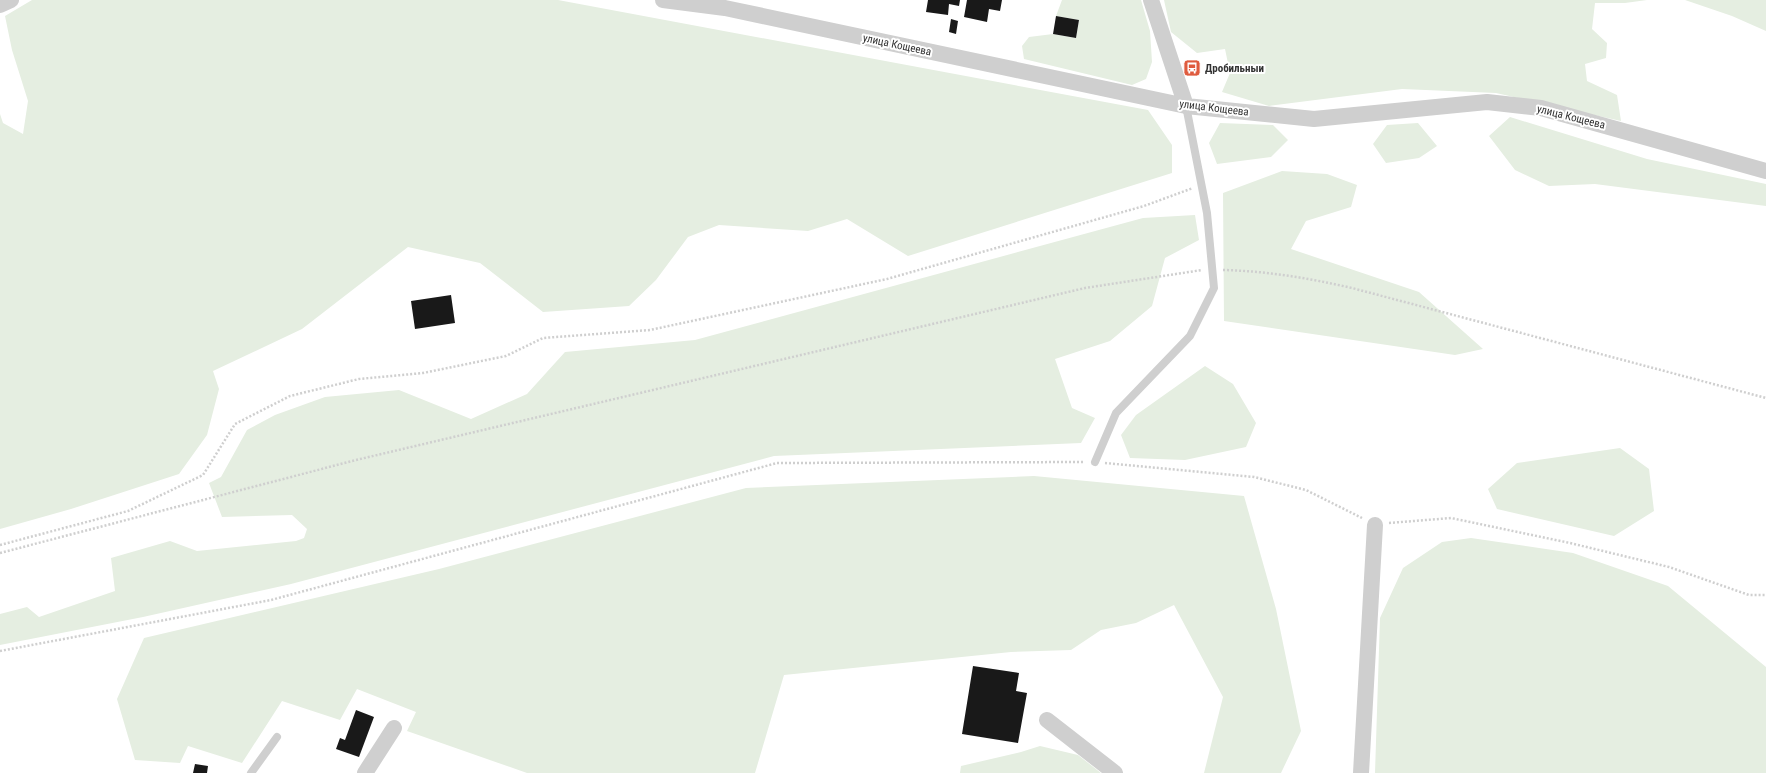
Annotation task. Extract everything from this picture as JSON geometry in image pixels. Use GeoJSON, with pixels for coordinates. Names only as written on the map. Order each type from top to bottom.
{"type":"FeatureCollection","features":[{"type":"Feature","properties":{"kind":"street"},"geometry":{"type":"LineString","coordinates":[[0,5],[11,0]]}},
{"type":"Feature","properties":{"kind":"street","name":"улица Кощеева"},"geometry":{"type":"LineString","coordinates":[[663,0],[725,8],[1186,106],[1314,119],[1487,102],[1541,108],[1766,171]]}},
{"type":"Feature","properties":{"kind":"street"},"geometry":{"type":"LineString","coordinates":[[1151,0],[1186,106]]}},
{"type":"Feature","properties":{"kind":"street"},"geometry":{"type":"LineString","coordinates":[[1361,773],[1375,525]]}},
{"type":"Feature","properties":{"kind":"street"},"geometry":{"type":"LineString","coordinates":[[1047,720],[1115,773]]}},
{"type":"Feature","properties":{"kind":"street"},"geometry":{"type":"LineString","coordinates":[[365,773],[394,728]]}},
{"type":"Feature","properties":{"kind":"lane"},"geometry":{"type":"LineString","coordinates":[[1094,462],[1116,413],[1190,336],[1214,288],[1207,213],[1186,106]]}},
{"type":"Feature","properties":{"kind":"lane"},"geometry":{"type":"LineString","coordinates":[[251,773],[277,737]]}},
{"type":"Feature","properties":{"kind":"path"},"geometry":{"type":"LineString","coordinates":[[0,545],[128,511],[203,474],[235,424],[290,396],[359,379],[423,373],[506,356],[543,338],[650,330],[887,279],[1144,206],[1202,185]]}},
{"type":"Feature","properties":{"kind":"path"},"geometry":{"type":"LineString","coordinates":[[0,553],[356,460],[1085,288],[1195,270],[1253,270],[1301,276],[1766,398]]}},
{"type":"Feature","properties":{"kind":"path"},"geometry":{"type":"LineString","coordinates":[[0,651],[271,600],[777,463],[1094,462],[1254,477],[1306,490],[1375,525],[1450,518],[1570,543],[1661,566],[1749,595],[1766,595]]}},
{"type":"Feature","properties":{"kind":"shaded area"},"geometry":{"type":"Polygon","coordinates":[[[32,0],[558,0],[1148,110],[1172,145],[1172,173],[908,256],[847,219],[808,231],[719,225],[688,237],[656,280],[629,306],[543,312],[480,263],[408,247],[302,329],[213,371],[219,389],[207,435],[179,474],[71,509],[0,529],[0,114],[3,123],[23,134],[28,101],[12,50],[5,16],[32,0]]]}},
{"type":"Feature","properties":{"kind":"shaded area"},"geometry":{"type":"Polygon","coordinates":[[[1062,0],[1141,0],[1150,31],[1152,62],[1146,79],[1132,85],[1024,59],[1022,46],[1029,37],[1053,34],[1076,38],[1079,20],[1056,16],[1062,0]]]}},
{"type":"Feature","properties":{"kind":"shaded area"},"geometry":{"type":"Polygon","coordinates":[[[1164,0],[1647,0],[1625,3],[1595,3],[1592,29],[1607,43],[1606,58],[1585,64],[1587,81],[1617,95],[1621,121],[1496,93],[1402,89],[1269,106],[1222,92],[1230,73],[1225,49],[1197,53],[1171,32],[1164,0]]]}},
{"type":"Feature","properties":{"kind":"shaded area"},"geometry":{"type":"Polygon","coordinates":[[[1685,0],[1766,0],[1766,31],[1732,16],[1685,0]]]}},
{"type":"Feature","properties":{"kind":"shaded area"},"geometry":{"type":"Polygon","coordinates":[[[1510,117],[1647,159],[1766,184],[1766,206],[1595,184],[1549,186],[1515,170],[1489,136],[1510,117]]]}},
{"type":"Feature","properties":{"kind":"shaded area"},"geometry":{"type":"Polygon","coordinates":[[[1220,123],[1273,125],[1288,140],[1271,157],[1217,164],[1209,143],[1220,123]]]}},
{"type":"Feature","properties":{"kind":"shaded area"},"geometry":{"type":"Polygon","coordinates":[[[1418,123],[1437,146],[1419,158],[1386,163],[1373,144],[1387,125],[1418,123]]]}},
{"type":"Feature","properties":{"kind":"shaded area"},"geometry":{"type":"Polygon","coordinates":[[[1282,171],[1327,174],[1357,185],[1351,207],[1306,221],[1291,249],[1419,292],[1483,349],[1455,355],[1224,321],[1223,193],[1282,171]]]}},
{"type":"Feature","properties":{"kind":"shaded area"},"geometry":{"type":"Polygon","coordinates":[[[1195,215],[1199,240],[1165,258],[1152,306],[1110,341],[1055,359],[1072,408],[1095,418],[1081,443],[774,456],[291,584],[143,617],[0,645],[0,614],[27,607],[39,617],[115,591],[111,558],[170,541],[197,551],[296,541],[304,538],[307,529],[292,515],[222,517],[209,483],[221,477],[247,430],[275,415],[325,397],[399,390],[471,419],[527,394],[565,352],[695,340],[1143,218],[1195,215]]]}},
{"type":"Feature","properties":{"kind":"shaded area"},"geometry":{"type":"Polygon","coordinates":[[[1205,366],[1233,384],[1256,423],[1246,447],[1185,460],[1130,458],[1121,435],[1136,415],[1205,366]]]}},
{"type":"Feature","properties":{"kind":"shaded area"},"geometry":{"type":"Polygon","coordinates":[[[1620,448],[1649,469],[1654,511],[1614,536],[1497,509],[1488,489],[1517,463],[1620,448]]]}},
{"type":"Feature","properties":{"kind":"shaded area"},"geometry":{"type":"Polygon","coordinates":[[[1034,476],[1244,496],[1276,609],[1301,731],[1281,773],[1204,773],[1223,697],[1174,605],[1136,623],[1101,630],[1071,650],[1011,652],[784,675],[755,773],[527,773],[407,731],[416,712],[357,689],[340,720],[282,701],[242,763],[188,746],[180,763],[135,760],[117,699],[144,638],[439,569],[746,488],[1034,476]]]}},
{"type":"Feature","properties":{"kind":"shaded area"},"geometry":{"type":"Polygon","coordinates":[[[1471,538],[1573,553],[1668,586],[1766,667],[1766,773],[1375,773],[1380,618],[1403,568],[1442,542],[1471,538]]]}},
{"type":"Feature","properties":{"kind":"shaded area"},"geometry":{"type":"Polygon","coordinates":[[[1040,746],[1078,755],[1101,773],[960,773],[961,766],[1040,746]]]}},
{"type":"Feature","properties":{"kind":"building"},"geometry":{"type":"Polygon","coordinates":[[[928,0],[960,0],[959,6],[949,4],[948,15],[926,12],[928,0]]]}},
{"type":"Feature","properties":{"kind":"building"},"geometry":{"type":"Polygon","coordinates":[[[967,0],[1002,0],[1000,11],[989,9],[987,22],[964,17],[967,0]]]}},
{"type":"Feature","properties":{"kind":"building"},"geometry":{"type":"Polygon","coordinates":[[[1056,16],[1079,20],[1076,38],[1053,34],[1056,16]]]}},
{"type":"Feature","properties":{"kind":"building"},"geometry":{"type":"Polygon","coordinates":[[[951,19],[958,21],[956,34],[949,32],[951,19]]]}},
{"type":"Feature","properties":{"kind":"building"},"geometry":{"type":"Polygon","coordinates":[[[451,295],[455,323],[415,329],[411,301],[451,295]]]}},
{"type":"Feature","properties":{"kind":"building"},"geometry":{"type":"Polygon","coordinates":[[[973,666],[1019,673],[1016,691],[1027,693],[1018,743],[962,734],[973,666]]]}},
{"type":"Feature","properties":{"kind":"building"},"geometry":{"type":"Polygon","coordinates":[[[356,710],[374,717],[359,757],[336,749],[340,738],[345,740],[356,710]]]}},
{"type":"Feature","properties":{"kind":"building"},"geometry":{"type":"Polygon","coordinates":[[[195,764],[208,766],[207,773],[193,773],[195,764]]]}},
{"type":"Feature","properties":{"kind":"place","name":"Дробильныи"},"geometry":{"type":"Point","coordinates":[1192,68]}}]}
